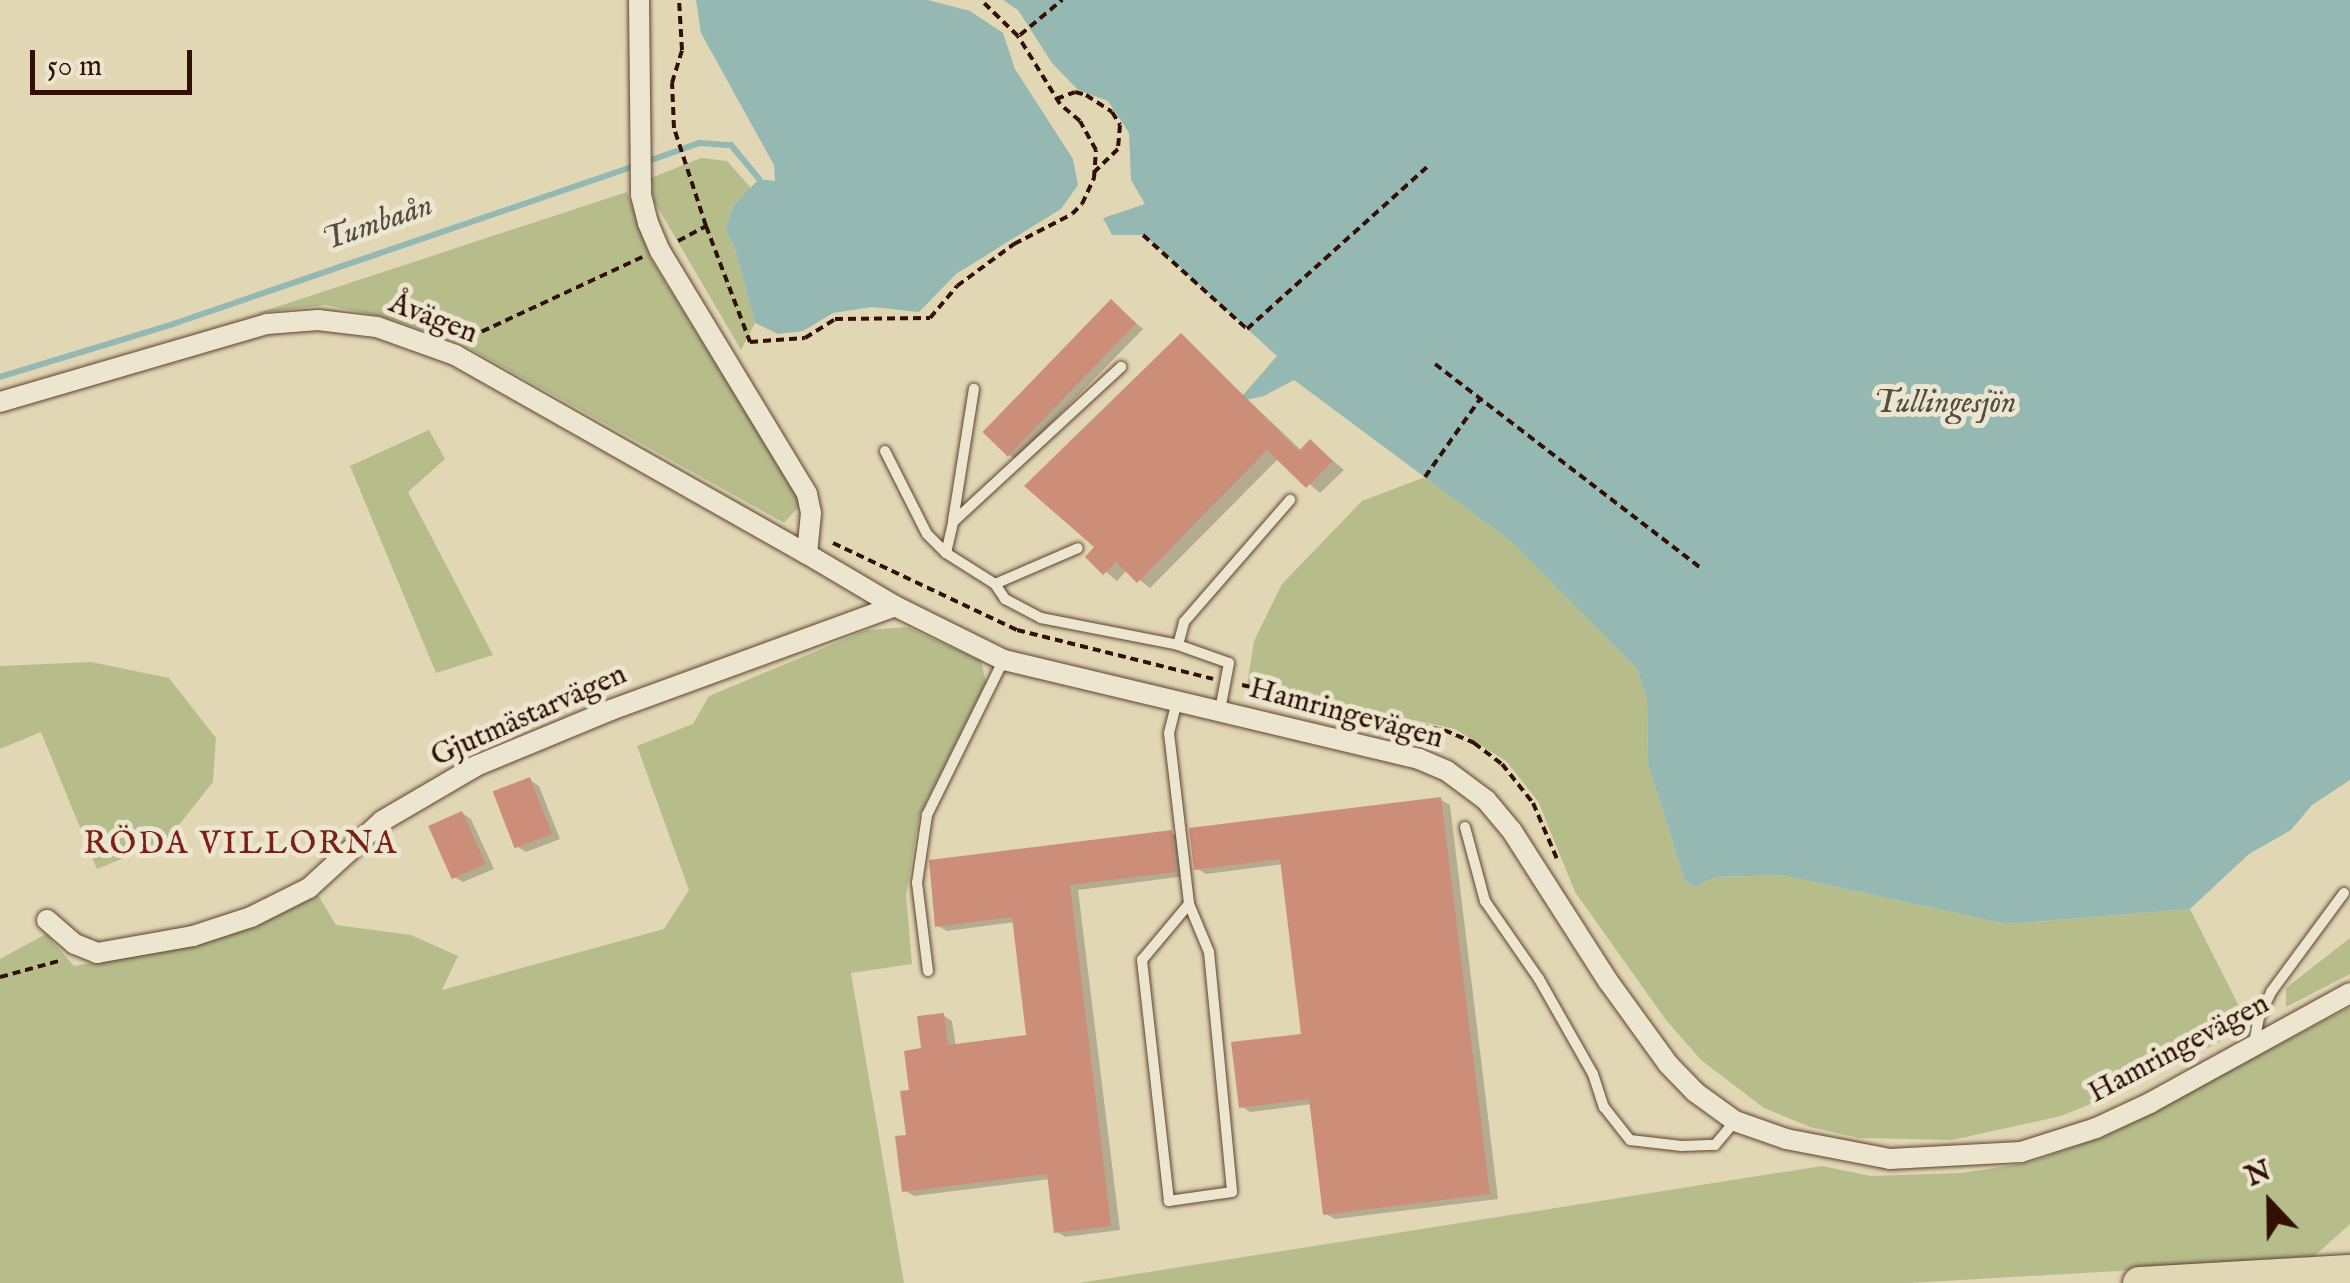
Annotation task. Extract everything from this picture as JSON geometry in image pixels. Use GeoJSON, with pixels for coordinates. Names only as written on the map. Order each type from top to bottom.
{"type":"FeatureCollection","features":[{"type":"Feature","properties":{"kind":"main road"},"geometry":{"type":"LineString","coordinates":[[2140,1283],[2350,1270]]}},
{"type":"Feature","properties":{"kind":"street"},"geometry":{"type":"LineString","coordinates":[[638,0],[641,195],[660,251],[806,494],[811,513],[808,554]]}},
{"type":"Feature","properties":{"kind":"street","name":"Åvägen"},"geometry":{"type":"LineString","coordinates":[[0,402],[268,324],[318,320],[378,327],[437,348],[808,554]]}},
{"type":"Feature","properties":{"kind":"street","name":"Hamringevägen"},"geometry":{"type":"LineString","coordinates":[[808,554],[896,606],[1004,660],[1418,759],[1447,770],[1486,800],[1512,831],[1649,1042],[1694,1092],[1736,1121],[1786,1139],[1890,1159],[2022,1152],[2096,1128],[2150,1103],[2254,1042],[2350,994]]}},
{"type":"Feature","properties":{"kind":"street","name":"Gjutmästarvägen"},"geometry":{"type":"LineString","coordinates":[[75,944],[97,952],[194,936],[250,917],[309,888],[382,821],[476,766],[612,710],[896,606]]}},
{"type":"Feature","properties":{"kind":"street"},"geometry":{"type":"LineString","coordinates":[[47,920],[75,944]]}},
{"type":"Feature","properties":{"kind":"lane"},"geometry":{"type":"LineString","coordinates":[[953,522],[1121,367]]}},
{"type":"Feature","properties":{"kind":"lane"},"geometry":{"type":"LineString","coordinates":[[946,553],[974,389]]}},
{"type":"Feature","properties":{"kind":"lane"},"geometry":{"type":"LineString","coordinates":[[886,452],[927,534],[946,553],[995,584],[1005,600],[1041,618],[1178,644],[1229,663],[1219,712]]}},
{"type":"Feature","properties":{"kind":"lane"},"geometry":{"type":"LineString","coordinates":[[1178,644],[1184,622],[1290,500]]}},
{"type":"Feature","properties":{"kind":"lane"},"geometry":{"type":"LineString","coordinates":[[995,584],[1078,548]]}},
{"type":"Feature","properties":{"kind":"lane"},"geometry":{"type":"LineString","coordinates":[[928,971],[917,883],[927,815],[1004,660]]}},
{"type":"Feature","properties":{"kind":"lane"},"geometry":{"type":"LineString","coordinates":[[1177,702],[1169,733],[1189,904],[1209,952],[1232,1192],[1168,1200],[1142,960],[1189,904]]}},
{"type":"Feature","properties":{"kind":"lane"},"geometry":{"type":"LineString","coordinates":[[1465,827],[1486,901],[1539,979],[1593,1074],[1604,1107],[1630,1140],[1682,1146],[1715,1144],[1736,1121]]}},
{"type":"Feature","properties":{"kind":"lane"},"geometry":{"type":"LineString","coordinates":[[2254,1042],[2271,992],[2344,892]]}},
{"type":"Feature","properties":{"kind":"path"},"geometry":{"type":"LineString","coordinates":[[679,0],[682,50],[672,84],[674,128],[750,342],[805,338],[835,319],[930,318],[957,286],[1000,254],[1072,214],[1082,204],[1094,171],[1096,150],[1080,121],[1056,99],[1018,36],[981,0]]}},
{"type":"Feature","properties":{"kind":"path"},"geometry":{"type":"LineString","coordinates":[[1018,36],[1062,0]]}},
{"type":"Feature","properties":{"kind":"path"},"geometry":{"type":"LineString","coordinates":[[1056,99],[1075,92],[1086,95],[1112,112],[1120,126],[1118,149],[1094,171]]}},
{"type":"Feature","properties":{"kind":"path"},"geometry":{"type":"LineString","coordinates":[[1144,234],[1247,329],[1430,164]]}},
{"type":"Feature","properties":{"kind":"path"},"geometry":{"type":"LineString","coordinates":[[437,348],[522,316],[706,226]]}},
{"type":"Feature","properties":{"kind":"path"},"geometry":{"type":"LineString","coordinates":[[1435,364],[1700,567]]}},
{"type":"Feature","properties":{"kind":"path"},"geometry":{"type":"LineString","coordinates":[[1425,476],[1480,399]]}},
{"type":"Feature","properties":{"kind":"path"},"geometry":{"type":"LineString","coordinates":[[0,977],[59,963],[75,944]]}},
{"type":"Feature","properties":{"kind":"green space"},"geometry":{"type":"Polygon","coordinates":[[[701,158],[727,161],[751,188],[734,205],[725,229],[735,249],[755,323],[741,350],[654,201],[651,178],[701,158]]]}},
{"type":"Feature","properties":{"kind":"green space"},"geometry":{"type":"Polygon","coordinates":[[[627,192],[652,261],[802,503],[784,523],[457,341],[380,316],[325,305],[258,313],[627,192]]]}},
{"type":"Feature","properties":{"kind":"green space"},"geometry":{"type":"Polygon","coordinates":[[[429,430],[445,459],[408,492],[493,655],[436,673],[350,466],[429,430]]]}},
{"type":"Feature","properties":{"kind":"green space"},"geometry":{"type":"Polygon","coordinates":[[[1425,477],[1508,539],[1637,669],[1647,699],[1648,764],[1685,881],[1696,887],[1715,877],[1782,875],[2006,924],[2190,909],[2249,1026],[2138,1085],[2061,1116],[1952,1140],[1859,1138],[1810,1127],[1764,1108],[1701,1060],[1666,1020],[1575,892],[1538,801],[1506,761],[1455,729],[1247,685],[1254,641],[1282,584],[1362,501],[1425,477]]]}},
{"type":"Feature","properties":{"kind":"green space"},"geometry":{"type":"Polygon","coordinates":[[[907,627],[981,661],[986,682],[919,816],[906,895],[912,964],[851,973],[904,1283],[0,1283],[0,959],[46,934],[74,966],[190,946],[255,927],[318,895],[336,925],[411,935],[458,956],[442,990],[664,929],[689,890],[637,746],[693,724],[709,696],[867,630],[907,627]]]}},
{"type":"Feature","properties":{"kind":"green space"},"geometry":{"type":"Polygon","coordinates":[[[91,662],[169,678],[216,738],[213,782],[167,840],[97,869],[41,732],[0,749],[0,666],[91,662]]]}},
{"type":"Feature","properties":{"kind":"green space"},"geometry":{"type":"Polygon","coordinates":[[[2350,938],[2350,974],[2286,1007],[2286,988],[2350,938]]]}},
{"type":"Feature","properties":{"kind":"green space"},"geometry":{"type":"Polygon","coordinates":[[[2350,1007],[2350,1224],[2310,1260],[1909,1283],[1079,1283],[1822,1166],[1871,1176],[1961,1173],[2027,1163],[2106,1136],[2350,1007]]]}},
{"type":"Feature","properties":{"kind":"water"},"geometry":{"type":"Polygon","coordinates":[[[696,0],[928,0],[970,11],[1003,33],[1015,69],[1073,159],[1078,185],[1061,209],[956,274],[919,312],[872,307],[833,313],[803,331],[778,334],[755,323],[735,249],[725,229],[734,205],[759,179],[775,181],[774,165],[701,33],[696,0]]]}},
{"type":"Feature","properties":{"kind":"water","name":"Tullingesjön"},"geometry":{"type":"Polygon","coordinates":[[[1003,0],[2350,0],[2350,780],[2312,805],[2291,830],[2249,854],[2190,909],[2006,924],[1782,875],[1715,877],[1696,887],[1685,881],[1648,764],[1647,699],[1637,669],[1508,539],[1294,380],[1264,396],[1237,402],[1277,356],[1144,235],[1112,235],[1103,218],[1145,204],[1131,180],[1129,133],[1108,101],[1078,90],[1052,63],[1018,10],[1003,0]]]}},
{"type":"Feature","properties":{"kind":"building"},"geometry":{"type":"Polygon","coordinates":[[[1111,299],[1136,323],[1008,456],[982,432],[1111,299]]]}},
{"type":"Feature","properties":{"kind":"building"},"geometry":{"type":"Polygon","coordinates":[[[1181,333],[1299,451],[1310,439],[1333,461],[1306,488],[1267,450],[1137,583],[1116,562],[1103,575],[1085,557],[1094,547],[1024,486],[1181,333]]]}},
{"type":"Feature","properties":{"kind":"building"},"geometry":{"type":"Polygon","coordinates":[[[530,777],[552,834],[515,848],[493,791],[530,777]]]}},
{"type":"Feature","properties":{"kind":"building"},"geometry":{"type":"Polygon","coordinates":[[[1441,797],[1490,1194],[1323,1215],[1309,1099],[1239,1108],[1231,1042],[1301,1034],[1280,859],[1194,870],[1189,828],[1441,797]]]}},
{"type":"Feature","properties":{"kind":"building"},"geometry":{"type":"Polygon","coordinates":[[[462,811],[486,864],[452,879],[428,826],[462,811]]]}},
{"type":"Feature","properties":{"kind":"building"},"geometry":{"type":"Polygon","coordinates":[[[1172,830],[1176,872],[1070,885],[1111,1226],[1054,1233],[1047,1174],[902,1192],[895,1136],[906,1135],[900,1091],[909,1090],[904,1051],[921,1048],[917,1016],[944,1013],[948,1045],[1026,1035],[1012,917],[935,927],[929,860],[1172,830]]]}},
{"type":"Feature","properties":{"kind":"waterway","name":"Tumbaån"},"geometry":{"type":"LineString","coordinates":[[646,162],[699,143],[731,145],[759,179]]}},
{"type":"Feature","properties":{"kind":"waterway","name":"Tumbaån"},"geometry":{"type":"LineString","coordinates":[[0,377],[173,324],[634,166]]}},
{"type":"Feature","properties":{"kind":"district","name":"RÖDA VILLORNA"},"geometry":{"type":"Point","coordinates":[241,845]}}]}
